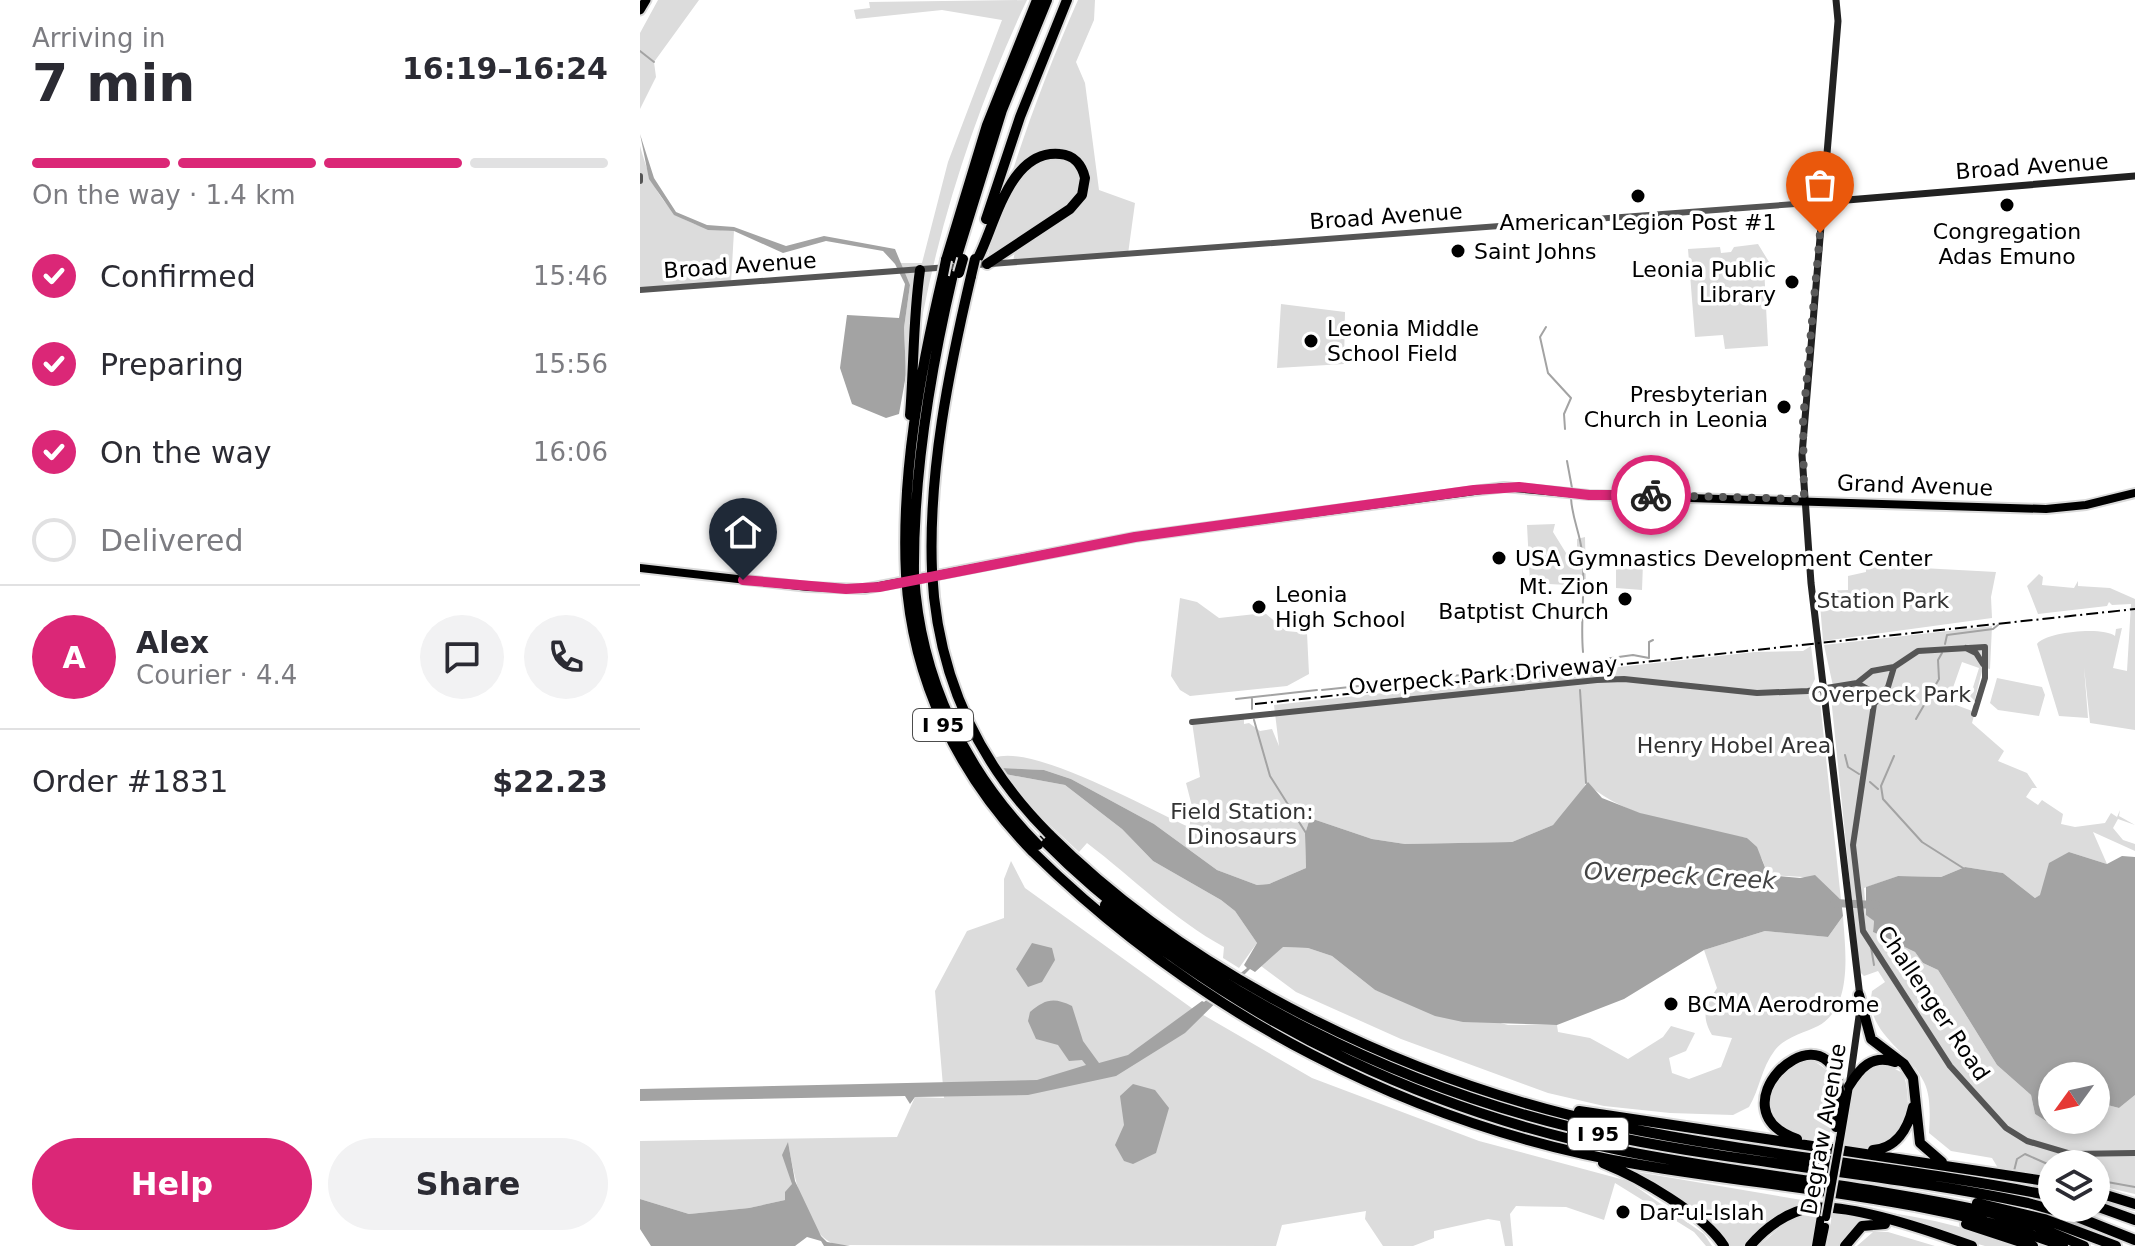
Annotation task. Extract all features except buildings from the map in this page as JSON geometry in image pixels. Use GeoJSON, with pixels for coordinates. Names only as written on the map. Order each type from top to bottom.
{"type":"FeatureCollection","features":[{"type":"Feature","properties":{"kind":"highway"},"geometry":{"type":"LineString","coordinates":[[640,10],[646,0]]}},
{"type":"Feature","properties":{"kind":"highway","name":"I 95"},"geometry":{"type":"LineString","coordinates":[[1037,0],[983,135],[951,274],[928,443],[918,573],[915,642],[941,721],[980,790],[1115,905],[1234,992],[1312,1055],[1393,1092],[1485,1126],[1579,1153],[1638,1165],[1899,1204],[2075,1216],[2134,1243]]}},
{"type":"Feature","properties":{"kind":"highway","name":"I 95"},"geometry":{"type":"LineString","coordinates":[[1047,0],[1002,110],[955,260],[923,373],[909,474],[918,573],[964,717],[1040,843],[1115,926],[1212,978],[1367,1069],[1516,1124],[1642,1155],[2005,1212],[2038,1201]]}},
{"type":"Feature","properties":{"kind":"highway","name":"I 95"},"geometry":{"type":"LineString","coordinates":[[955,260],[1001,132],[1054,0]]}},
{"type":"Feature","properties":{"kind":"highway","name":"I 95"},"geometry":{"type":"LineString","coordinates":[[918,573],[977,265],[1010,145],[1067,0]]}},
{"type":"Feature","properties":{"kind":"highway"},"geometry":{"type":"LineString","coordinates":[[1061,154],[1075,159],[1085,178],[1080,199],[1013,248],[977,265],[1000,202],[1022,171],[1047,155],[1061,154]]}},
{"type":"Feature","properties":{"kind":"highway"},"geometry":{"type":"LineString","coordinates":[[1013,248],[1013,262]]}},
{"type":"Feature","properties":{"kind":"highway"},"geometry":{"type":"LineString","coordinates":[[909,474],[907,448],[914,371],[912,329],[920,270]]}},
{"type":"Feature","properties":{"kind":"highway","name":"I 95"},"geometry":{"type":"LineString","coordinates":[[1234,992],[1507,1098],[1642,1132],[2005,1212],[2084,1246]]}},
{"type":"Feature","properties":{"kind":"highway","name":"I 95"},"geometry":{"type":"LineString","coordinates":[[1234,992],[1388,1065],[1537,1118],[1653,1145],[2005,1212],[2063,1246]]}},
{"type":"Feature","properties":{"kind":"highway"},"geometry":{"type":"LineString","coordinates":[[1859,995],[1871,1039],[1904,1064],[1912,1075],[1917,1093],[1916,1126],[1920,1143],[1948,1165]]}},
{"type":"Feature","properties":{"kind":"highway"},"geometry":{"type":"LineString","coordinates":[[1814,1145],[1784,1133],[1768,1112],[1768,1084],[1783,1064],[1808,1056],[1822,1060],[1832,1069],[1838,1085],[1837,1135]]}},
{"type":"Feature","properties":{"kind":"highway"},"geometry":{"type":"LineString","coordinates":[[1849,1086],[1864,1066],[1883,1059],[1902,1067],[1913,1090],[1912,1112],[1898,1139],[1884,1149],[1860,1152]]}},
{"type":"Feature","properties":{"kind":"highway"},"geometry":{"type":"LineString","coordinates":[[1507,1098],[1613,1117],[2038,1179]]}},
{"type":"Feature","properties":{"kind":"highway"},"geometry":{"type":"LineString","coordinates":[[1579,1153],[1638,1179],[1708,1227],[1724,1246]]}},
{"type":"Feature","properties":{"kind":"highway"},"geometry":{"type":"LineString","coordinates":[[2110,1196],[2135,1202]]}},
{"type":"Feature","properties":{"kind":"highway"},"geometry":{"type":"LineString","coordinates":[[1750,1246],[1777,1223],[1796,1212],[1818,1208],[1871,1216],[1972,1246]]}},
{"type":"Feature","properties":{"kind":"highway"},"geometry":{"type":"LineString","coordinates":[[2110,1211],[2135,1218]]}},
{"type":"Feature","properties":{"kind":"highway"},"geometry":{"type":"LineString","coordinates":[[2005,1212],[2033,1246]]}},
{"type":"Feature","properties":{"kind":"highway"},"geometry":{"type":"LineString","coordinates":[[2005,1212],[2116,1246]]}},
{"type":"Feature","properties":{"kind":"highway"},"geometry":{"type":"LineString","coordinates":[[1756,1246],[1777,1223]]}},
{"type":"Feature","properties":{"kind":"highway"},"geometry":{"type":"LineString","coordinates":[[1845,1246],[1854,1232],[1869,1224],[1927,1232]]}},
{"type":"Feature","properties":{"kind":"main road","name":"Degraw Avenue"},"geometry":{"type":"LineString","coordinates":[[1836,0],[1838,21],[1802,435],[1804,499],[1859,995],[1859,1026],[1837,1135]]}},
{"type":"Feature","properties":{"kind":"main road","name":"Broad Avenue"},"geometry":{"type":"LineString","coordinates":[[1823,202],[2135,176]]}},
{"type":"Feature","properties":{"kind":"main road","name":"Grand Avenue"},"geometry":{"type":"LineString","coordinates":[[642,567],[808,587],[864,589],[1135,537],[1490,488],[1589,495],[1804,499],[2051,509],[2135,493]]}},
{"type":"Feature","properties":{"kind":"main road","name":"Degraw Avenue"},"geometry":{"type":"LineString","coordinates":[[1817,1245],[1854,1026],[1855,971]]}},
{"type":"Feature","properties":{"kind":"street","name":"Broad Avenue"},"geometry":{"type":"LineString","coordinates":[[640,290],[1823,202]]}},
{"type":"Feature","properties":{"kind":"street"},"geometry":{"type":"LineString","coordinates":[[1894,667],[1882,692],[1869,690],[1857,683],[1867,675],[1894,667],[1918,651],[1985,647],[1985,670],[1974,714]]}},
{"type":"Feature","properties":{"kind":"street"},"geometry":{"type":"LineString","coordinates":[[1879,670],[1889,680]]}},
{"type":"Feature","properties":{"kind":"street"},"geometry":{"type":"LineString","coordinates":[[1867,675],[1869,690]]}},
{"type":"Feature","properties":{"kind":"street","name":"Overpeck Park Driveway"},"geometry":{"type":"LineString","coordinates":[[1192,722],[1578,681],[1624,679],[1757,693],[1824,689],[1857,683]]}},
{"type":"Feature","properties":{"kind":"street","name":"Challenger Road"},"geometry":{"type":"LineString","coordinates":[[1869,690],[1874,704]]}},
{"type":"Feature","properties":{"kind":"street","name":"Challenger Road"},"geometry":{"type":"LineString","coordinates":[[1882,692],[1874,704],[1854,841],[1860,920],[1865,933],[1950,1066],[2006,1128],[2027,1141],[2058,1152],[2099,1156],[2135,1153]]}},
{"type":"Feature","properties":{"kind":"green space"},"geometry":{"type":"Polygon","coordinates":[[[658,0],[699,0],[654,62],[656,77],[640,109],[640,33],[658,0]]]}},
{"type":"Feature","properties":{"kind":"green space"},"geometry":{"type":"Polygon","coordinates":[[[1027,0],[989,89],[956,182],[931,277],[913,372],[906,375],[904,328],[910,285],[898,263],[922,263],[948,162],[1002,20],[942,10],[856,19],[854,10],[870,8],[869,2],[1027,0]]]}},
{"type":"Feature","properties":{"kind":"green space"},"geometry":{"type":"Polygon","coordinates":[[[1078,0],[1095,0],[1094,20],[1076,62],[1085,83],[1099,190],[1135,203],[1128,254],[1013,262],[1016,245],[987,259],[1027,128],[1078,0]]]}},
{"type":"Feature","properties":{"kind":"green space"},"geometry":{"type":"Polygon","coordinates":[[[640,146],[653,182],[670,208],[696,224],[734,231],[731,283],[640,290],[640,146]]]}},
{"type":"Feature","properties":{"kind":"green space"},"geometry":{"type":"Polygon","coordinates":[[[1758,244],[1769,262],[1764,266],[1768,346],[1725,349],[1723,335],[1695,337],[1688,249],[1720,247],[1721,253],[1731,252],[1734,247],[1758,244]]]}},
{"type":"Feature","properties":{"kind":"green space","name":"Leonia Middle School Field"},"geometry":{"type":"Polygon","coordinates":[[[1281,304],[1345,312],[1344,364],[1277,368],[1281,304]]]}},
{"type":"Feature","properties":{"kind":"green space"},"geometry":{"type":"Polygon","coordinates":[[[1555,524],[1553,532],[1566,553],[1577,547],[1577,539],[1585,537],[1586,586],[1530,583],[1527,525],[1555,524]]]}},
{"type":"Feature","properties":{"kind":"green space"},"geometry":{"type":"Polygon","coordinates":[[[1616,561],[1643,563],[1642,590],[1616,588],[1616,561]]]}},
{"type":"Feature","properties":{"kind":"green space","name":"Station Park"},"geometry":{"type":"Polygon","coordinates":[[[1866,565],[1996,572],[1991,597],[1992,618],[1823,641],[1819,591],[1848,590],[1848,576],[1866,572],[1866,565]]]}},
{"type":"Feature","properties":{"kind":"green space"},"geometry":{"type":"Polygon","coordinates":[[[2039,574],[2043,577],[2042,585],[2074,588],[2078,581],[2078,586],[2110,588],[2135,599],[2135,730],[2090,723],[2084,667],[2088,718],[2059,716],[2037,644],[2051,636],[2074,632],[2099,631],[2115,636],[2116,629],[2122,628],[2113,668],[2127,671],[2131,604],[2112,605],[2109,602],[2107,606],[2038,614],[2027,586],[2039,574]]]}},
{"type":"Feature","properties":{"kind":"green space"},"geometry":{"type":"Polygon","coordinates":[[[1180,598],[1197,602],[1219,618],[1265,613],[1286,631],[1307,633],[1309,674],[1287,686],[1190,696],[1180,690],[1171,676],[1180,598]]]}},
{"type":"Feature","properties":{"kind":"green space","name":"Overpeck Park"},"geometry":{"type":"Polygon","coordinates":[[[1992,626],[1990,669],[1983,667],[1974,703],[1970,697],[1979,668],[1962,662],[1948,702],[1975,712],[1972,723],[2004,751],[1998,761],[2027,773],[2037,788],[2032,788],[2026,797],[2038,805],[2042,800],[2063,814],[2061,824],[2075,827],[2105,823],[2111,813],[2117,817],[2120,810],[2119,816],[2135,825],[2118,819],[2113,828],[2123,840],[2135,844],[2135,851],[2093,832],[2107,864],[2069,852],[2041,895],[2035,898],[2003,873],[1965,867],[1941,877],[1898,876],[1864,888],[1866,914],[1874,921],[1873,932],[1915,952],[1923,963],[1938,970],[1997,1065],[2031,1095],[2038,1116],[2038,1134],[2110,1134],[2110,1106],[2119,1108],[2135,1095],[2135,1194],[2110,1188],[2110,1150],[2038,1150],[2038,1174],[1998,1168],[1992,1158],[1951,1151],[1929,1133],[1929,1100],[1924,1082],[1881,1030],[1871,1006],[1872,991],[1885,982],[1878,971],[1864,976],[1859,971],[1831,697],[1835,695],[1824,645],[1992,626]]]}},
{"type":"Feature","properties":{"kind":"green space","name":"Henry Hobel Area"},"geometry":{"type":"Polygon","coordinates":[[[1811,646],[1815,679],[1812,685],[1820,701],[1841,900],[1828,889],[1803,877],[1768,875],[1762,859],[1747,838],[1662,821],[1622,806],[1586,783],[1578,799],[1553,825],[1512,842],[1405,844],[1372,839],[1310,818],[1305,834],[1306,868],[1269,884],[1257,885],[1217,870],[1154,824],[1071,779],[1044,770],[1001,768],[994,758],[1012,756],[1062,769],[1189,827],[1193,810],[1186,783],[1200,777],[1192,722],[1244,716],[1244,724],[1249,723],[1260,731],[1272,729],[1279,746],[1274,705],[1755,652],[1803,651],[1811,646]]]}},
{"type":"Feature","properties":{"kind":"green space"},"geometry":{"type":"Polygon","coordinates":[[[1997,678],[2042,687],[2045,695],[2039,716],[1998,710],[1990,703],[1997,678]]]}},
{"type":"Feature","properties":{"kind":"green space"},"geometry":{"type":"Polygon","coordinates":[[[1005,774],[1065,785],[1122,829],[1153,861],[1235,911],[1257,943],[1239,968],[1223,958],[1224,947],[1170,911],[1087,843],[1079,852],[1037,813],[1005,774]]]}},
{"type":"Feature","properties":{"kind":"green space"},"geometry":{"type":"Polygon","coordinates":[[[1011,861],[1025,888],[1193,1009],[1312,1078],[1479,1141],[1628,1181],[1704,1234],[1712,1246],[1706,1246],[1694,1232],[1615,1183],[1604,1220],[1566,1207],[1516,1206],[1510,1214],[1513,1246],[1505,1246],[1500,1221],[1488,1219],[1434,1231],[1434,1238],[1413,1246],[1383,1246],[1365,1219],[1366,1211],[1282,1225],[1276,1246],[838,1245],[827,1240],[809,1217],[797,1185],[788,1142],[792,1184],[785,1200],[749,1208],[689,1214],[640,1199],[640,1141],[897,1137],[915,1097],[944,1098],[935,991],[967,931],[1004,918],[1004,879],[1011,861]]]}},
{"type":"Feature","properties":{"kind":"green space"},"geometry":{"type":"Polygon","coordinates":[[[1843,916],[1845,976],[1837,1005],[1818,1026],[1789,1039],[1775,1050],[1749,1107],[1733,1115],[1604,1106],[1548,1093],[1401,1039],[1296,992],[1261,966],[1282,947],[1308,948],[1332,956],[1375,990],[1508,1025],[1557,1025],[1558,1032],[1590,1038],[1628,1059],[1663,1037],[1671,1026],[1695,1033],[1686,1051],[1669,1058],[1672,1073],[1689,1079],[1721,1067],[1732,1038],[1712,1035],[1706,1022],[1707,1006],[1717,988],[1704,950],[1765,931],[1828,937],[1843,916]]]}},
{"type":"Feature","properties":{"kind":"green space"},"geometry":{"type":"Polygon","coordinates":[[[1808,1059],[1820,1065],[1834,1082],[1834,1116],[1828,1141],[1791,1133],[1777,1120],[1773,1111],[1770,1092],[1777,1075],[1786,1066],[1808,1059]]]}},
{"type":"Feature","properties":{"kind":"green space"},"geometry":{"type":"Polygon","coordinates":[[[1883,1063],[1903,1073],[1906,1083],[1908,1106],[1902,1128],[1888,1144],[1864,1147],[1844,1144],[1848,1107],[1855,1083],[1871,1067],[1883,1063]]]}},
{"type":"Feature","properties":{"kind":"green space"},"geometry":{"type":"Polygon","coordinates":[[[1637,1172],[1814,1202],[1790,1208],[1746,1246],[1728,1246],[1638,1177],[1637,1172]]]}},
{"type":"Feature","properties":{"kind":"green space"},"geometry":{"type":"Polygon","coordinates":[[[1835,1204],[1947,1224],[2011,1246],[1985,1246],[1835,1204]]]}},
{"type":"Feature","properties":{"kind":"green space"},"geometry":{"type":"Polygon","coordinates":[[[1817,1210],[1812,1246],[1759,1246],[1792,1217],[1817,1210]]]}},
{"type":"Feature","properties":{"kind":"green space"},"geometry":{"type":"Polygon","coordinates":[[[1832,1214],[1872,1219],[1846,1235],[1841,1246],[1827,1246],[1832,1214]]]}},
{"type":"Feature","properties":{"kind":"green space"},"geometry":{"type":"Polygon","coordinates":[[[1873,1232],[1888,1232],[1935,1246],[1857,1246],[1873,1232]]]}},
{"type":"Feature","properties":{"kind":"water"},"geometry":{"type":"Polygon","coordinates":[[[640,134],[654,178],[676,212],[707,225],[734,227],[786,246],[824,236],[895,249],[910,285],[904,328],[906,375],[899,414],[886,418],[852,404],[840,368],[847,315],[899,318],[905,284],[895,264],[883,251],[826,241],[783,253],[734,231],[708,230],[674,215],[649,179],[640,134]]]}},
{"type":"Feature","properties":{"kind":"water"},"geometry":{"type":"Polygon","coordinates":[[[1001,768],[1044,770],[1071,779],[1154,824],[1217,870],[1257,885],[1269,884],[1306,868],[1305,834],[1310,818],[1372,839],[1405,844],[1512,842],[1553,825],[1588,782],[1602,798],[1640,813],[1747,838],[1757,847],[1768,875],[1800,878],[1815,875],[1841,900],[1843,916],[1828,937],[1765,931],[1704,950],[1624,999],[1557,1025],[1463,1022],[1435,1016],[1375,990],[1332,956],[1308,948],[1283,947],[1255,972],[1250,969],[1185,1033],[1116,1076],[1028,1095],[915,1097],[910,1104],[905,1096],[640,1101],[640,1089],[1037,1080],[1086,1065],[1082,1060],[1069,1061],[1058,1045],[1036,1039],[1028,1021],[1030,1012],[1040,1004],[1060,1001],[1072,1006],[1083,1041],[1099,1063],[1128,1055],[1247,968],[1244,965],[1257,943],[1235,911],[1153,861],[1122,829],[1065,785],[1005,774],[1001,768]]]}},
{"type":"Feature","properties":{"kind":"water"},"geometry":{"type":"Polygon","coordinates":[[[2069,852],[2107,864],[2122,856],[2135,857],[2135,1095],[2119,1108],[2110,1106],[2110,1062],[2038,1062],[2038,1116],[2035,1114],[2031,1095],[1997,1065],[1938,970],[1923,963],[1915,952],[1873,932],[1874,921],[1866,915],[1866,887],[1898,876],[1941,877],[1965,867],[2003,873],[2035,898],[2040,895],[2049,863],[2069,852]]]}},
{"type":"Feature","properties":{"kind":"water"},"geometry":{"type":"Polygon","coordinates":[[[1032,943],[1052,948],[1055,960],[1042,982],[1028,987],[1016,969],[1032,943]]]}},
{"type":"Feature","properties":{"kind":"water"},"geometry":{"type":"Polygon","coordinates":[[[1133,1084],[1155,1090],[1169,1108],[1156,1153],[1133,1164],[1124,1161],[1115,1145],[1124,1125],[1120,1096],[1133,1084]]]}},
{"type":"Feature","properties":{"kind":"water"},"geometry":{"type":"Polygon","coordinates":[[[788,1142],[795,1181],[821,1236],[827,1242],[850,1246],[824,1246],[821,1241],[807,1237],[795,1246],[651,1246],[640,1229],[640,1199],[689,1214],[749,1208],[785,1200],[785,1192],[792,1184],[782,1155],[788,1142]]]}},
{"type":"Feature","properties":{"kind":"waterway"},"geometry":{"type":"LineString","coordinates":[[640,51],[654,62]]}},
{"type":"Feature","properties":{"kind":"waterway"},"geometry":{"type":"LineString","coordinates":[[1546,327],[1540,337],[1548,373],[1571,398],[1564,414],[1565,429]]}},
{"type":"Feature","properties":{"kind":"waterway"},"geometry":{"type":"LineString","coordinates":[[1567,461],[1572,488]]}},
{"type":"Feature","properties":{"kind":"waterway"},"geometry":{"type":"LineString","coordinates":[[1571,498],[1583,564],[1583,652]]}},
{"type":"Feature","properties":{"kind":"waterway"},"geometry":{"type":"LineString","coordinates":[[1945,644],[1947,635],[1993,629],[1998,625]]}},
{"type":"Feature","properties":{"kind":"waterway"},"geometry":{"type":"LineString","coordinates":[[1322,690],[1573,663],[1595,665],[1604,659],[1633,655],[1649,658],[1649,642],[1653,640]]}},
{"type":"Feature","properties":{"kind":"waterway"},"geometry":{"type":"LineString","coordinates":[[1916,719],[1939,679],[1938,660],[1942,653]]}},
{"type":"Feature","properties":{"kind":"waterway"},"geometry":{"type":"LineString","coordinates":[[1236,699],[1317,690]]}},
{"type":"Feature","properties":{"kind":"waterway"},"geometry":{"type":"LineString","coordinates":[[1580,690],[1586,783]]}},
{"type":"Feature","properties":{"kind":"waterway"},"geometry":{"type":"LineString","coordinates":[[1252,699],[1252,709]]}},
{"type":"Feature","properties":{"kind":"waterway"},"geometry":{"type":"LineString","coordinates":[[1254,720],[1270,776],[1306,833]]}},
{"type":"Feature","properties":{"kind":"waterway"},"geometry":{"type":"LineString","coordinates":[[1845,755],[1848,767],[1859,774]]}},
{"type":"Feature","properties":{"kind":"waterway"},"geometry":{"type":"LineString","coordinates":[[1894,756],[1881,786],[1883,799],[1922,842],[1963,868]]}},
{"type":"Feature","properties":{"kind":"waterway"},"geometry":{"type":"LineString","coordinates":[[1870,782],[1878,789]]}},
{"type":"Feature","properties":{"kind":"waterway","name":"Overpeck Creek"},"geometry":{"type":"LineString","coordinates":[[1834,903],[1876,905]]}},
{"type":"Feature","properties":{"kind":"waterway"},"geometry":{"type":"LineString","coordinates":[[1871,947],[1874,965]]}},
{"type":"Feature","properties":{"kind":"waterway"},"geometry":{"type":"LineString","coordinates":[[2014,1171],[2017,1159],[2025,1154],[2038,1160]]}},
{"type":"Feature","properties":{"kind":"waterway"},"geometry":{"type":"LineString","coordinates":[[2110,1183],[2135,1187]]}},
{"type":"Feature","properties":{"kind":"railway"},"geometry":{"type":"LineString","coordinates":[[1255,704],[2135,609]]}},
{"type":"Feature","properties":{"kind":"way so far"},"geometry":{"type":"LineString","coordinates":[[1651,495],[1804,499],[1803,420],[1820,233]]}},
{"type":"Feature","properties":{"kind":"place","name":"American Legion Post #1"},"geometry":{"type":"Point","coordinates":[1638,196]}},
{"type":"Feature","properties":{"kind":"place","name":"Congregation Adas Emuno"},"geometry":{"type":"Point","coordinates":[2007,205]}},
{"type":"Feature","properties":{"kind":"place","name":"Saint Johns"},"geometry":{"type":"Point","coordinates":[1458,251]}},
{"type":"Feature","properties":{"kind":"place","name":"Leonia Public Library"},"geometry":{"type":"Point","coordinates":[1792,282]}},
{"type":"Feature","properties":{"kind":"place","name":"Leonia Middle School Field"},"geometry":{"type":"Point","coordinates":[1311,341]}},
{"type":"Feature","properties":{"kind":"place","name":"Presbyterian Church in Leonia"},"geometry":{"type":"Point","coordinates":[1784,407]}},
{"type":"Feature","properties":{"kind":"place","name":"USA Gymnastics Development Center"},"geometry":{"type":"Point","coordinates":[1499,558]}},
{"type":"Feature","properties":{"kind":"place","name":"Mt. Zion Batptist Church"},"geometry":{"type":"Point","coordinates":[1625,599]}},
{"type":"Feature","properties":{"kind":"place","name":"Leonia High School"},"geometry":{"type":"Point","coordinates":[1259,607]}},
{"type":"Feature","properties":{"kind":"place","name":"BCMA Aerodrome"},"geometry":{"type":"Point","coordinates":[1671,1004]}},
{"type":"Feature","properties":{"kind":"place","name":"Dar-ul-Islah"},"geometry":{"type":"Point","coordinates":[1623,1212]}},
{"type":"Feature","properties":{"kind":"route"},"geometry":{"type":"LineString","coordinates":[[743,580],[864,589],[1135,537],[1490,488],[1519,487],[1589,495],[1651,495]]}},
{"type":"Feature","properties":{"kind":"park label","name":"Field Station: Dinosaurs"},"geometry":{"type":"Point","coordinates":[1242,824]}}]}
